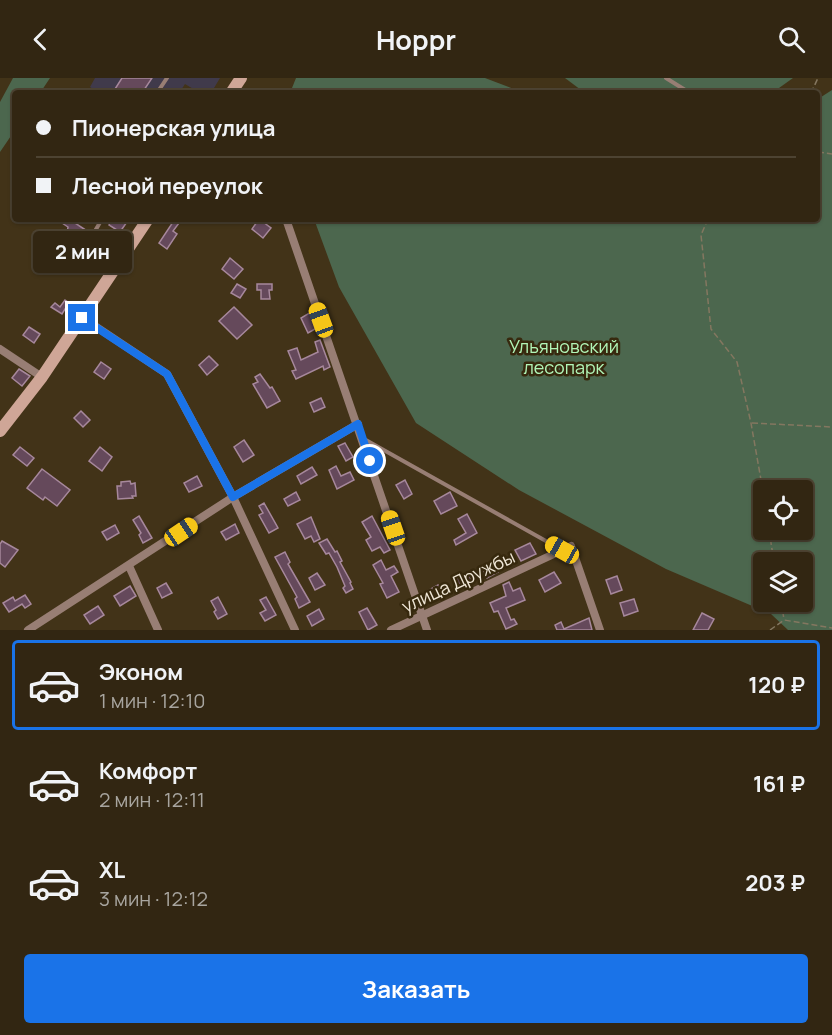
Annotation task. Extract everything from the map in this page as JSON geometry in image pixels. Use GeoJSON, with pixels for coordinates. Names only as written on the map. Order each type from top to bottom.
{"type":"FeatureCollection","features":[{"type":"Feature","properties":{"kind":"street"},"geometry":{"type":"LineString","coordinates":[[0,430],[42,377],[146,222]]}},
{"type":"Feature","properties":{"kind":"street"},"geometry":{"type":"LineString","coordinates":[[287,222],[427,630]]}},
{"type":"Feature","properties":{"kind":"street"},"geometry":{"type":"LineString","coordinates":[[82,318],[167,374],[233,497],[295,630]]}},
{"type":"Feature","properties":{"kind":"street"},"geometry":{"type":"LineString","coordinates":[[0,349],[42,377]]}},
{"type":"Feature","properties":{"kind":"street"},"geometry":{"type":"LineString","coordinates":[[28,630],[233,497],[358,424]]}},
{"type":"Feature","properties":{"kind":"street","name":"улица Дружбы"},"geometry":{"type":"LineString","coordinates":[[391,630],[571,546],[600,630]]}},
{"type":"Feature","properties":{"kind":"street"},"geometry":{"type":"LineString","coordinates":[[129,566],[158,630]]}},
{"type":"Feature","properties":{"kind":"lane"},"geometry":{"type":"LineString","coordinates":[[666,78],[685,90]]}},
{"type":"Feature","properties":{"kind":"lane"},"geometry":{"type":"LineString","coordinates":[[95,231],[100,222]]}},
{"type":"Feature","properties":{"kind":"lane"},"geometry":{"type":"LineString","coordinates":[[363,439],[562,550]]}},
{"type":"Feature","properties":{"kind":"path"},"geometry":{"type":"LineString","coordinates":[[706,222],[700,235],[711,329],[737,362],[761,480]]}},
{"type":"Feature","properties":{"kind":"path"},"geometry":{"type":"LineString","coordinates":[[751,423],[832,427]]}},
{"type":"Feature","properties":{"kind":"path"},"geometry":{"type":"LineString","coordinates":[[783,612],[784,620]]}},
{"type":"Feature","properties":{"kind":"path"},"geometry":{"type":"LineString","coordinates":[[770,630],[784,620],[832,628]]}},
{"type":"Feature","properties":{"kind":"shaded area"},"geometry":{"type":"Polygon","coordinates":[[[95,78],[220,78],[213,90],[195,90],[185,84],[181,90],[94,90],[90,87],[95,78]]]}},
{"type":"Feature","properties":{"kind":"green space"},"geometry":{"type":"Polygon","coordinates":[[[13,78],[50,78],[42,90],[12,90],[12,134],[0,152],[0,102],[13,78]]]}},
{"type":"Feature","properties":{"kind":"green space"},"geometry":{"type":"Polygon","coordinates":[[[296,78],[485,78],[516,90],[291,90],[296,78]]]}},
{"type":"Feature","properties":{"kind":"green space"},"geometry":{"type":"Polygon","coordinates":[[[565,78],[793,78],[776,90],[581,90],[565,78]]]}},
{"type":"Feature","properties":{"kind":"green space","name":"Ульяновский лесопарк"},"geometry":{"type":"Polygon","coordinates":[[[832,90],[832,630],[788,630],[766,612],[813,612],[813,552],[753,552],[753,606],[666,569],[519,490],[416,423],[339,287],[315,222],[820,222],[820,98],[832,90]]]}},
{"type":"Feature","properties":{"kind":"building"},"geometry":{"type":"Polygon","coordinates":[[[122,78],[152,78],[144,90],[115,89],[122,78]]]}},
{"type":"Feature","properties":{"kind":"building"},"geometry":{"type":"Polygon","coordinates":[[[60,222],[74,222],[116,250],[112,255],[108,252],[105,255],[67,233],[68,227],[60,222]]]}},
{"type":"Feature","properties":{"kind":"building"},"geometry":{"type":"Polygon","coordinates":[[[127,222],[120,232],[109,225],[110,223],[127,222]]]}},
{"type":"Feature","properties":{"kind":"building"},"geometry":{"type":"Polygon","coordinates":[[[173,222],[180,222],[173,231],[177,234],[167,249],[159,243],[173,222]]]}},
{"type":"Feature","properties":{"kind":"building"},"geometry":{"type":"Polygon","coordinates":[[[257,222],[263,222],[271,228],[263,238],[252,229],[257,222]]]}},
{"type":"Feature","properties":{"kind":"building"},"geometry":{"type":"Polygon","coordinates":[[[230,258],[243,269],[234,279],[222,269],[230,258]]]}},
{"type":"Feature","properties":{"kind":"building"},"geometry":{"type":"Polygon","coordinates":[[[237,284],[246,289],[240,298],[231,293],[237,284]]]}},
{"type":"Feature","properties":{"kind":"building"},"geometry":{"type":"Polygon","coordinates":[[[257,284],[272,284],[272,290],[269,290],[270,299],[261,299],[261,290],[257,290],[257,284]]]}},
{"type":"Feature","properties":{"kind":"building"},"geometry":{"type":"Polygon","coordinates":[[[65,300],[78,309],[74,314],[65,309],[62,314],[51,307],[55,303],[60,307],[65,300]]]}},
{"type":"Feature","properties":{"kind":"building"},"geometry":{"type":"Polygon","coordinates":[[[234,307],[252,325],[237,339],[219,321],[234,307]]]}},
{"type":"Feature","properties":{"kind":"building"},"geometry":{"type":"Polygon","coordinates":[[[311,312],[317,328],[308,333],[301,318],[311,312]]]}},
{"type":"Feature","properties":{"kind":"building"},"geometry":{"type":"Polygon","coordinates":[[[29,327],[40,334],[34,343],[23,335],[29,327]]]}},
{"type":"Feature","properties":{"kind":"building"},"geometry":{"type":"Polygon","coordinates":[[[320,340],[330,367],[324,370],[323,366],[296,379],[292,371],[296,370],[288,351],[297,348],[301,360],[318,352],[315,342],[320,340]]]}},
{"type":"Feature","properties":{"kind":"building"},"geometry":{"type":"Polygon","coordinates":[[[209,356],[218,365],[207,375],[199,365],[209,356]]]}},
{"type":"Feature","properties":{"kind":"building"},"geometry":{"type":"Polygon","coordinates":[[[101,362],[111,369],[104,379],[94,372],[101,362]]]}},
{"type":"Feature","properties":{"kind":"building"},"geometry":{"type":"Polygon","coordinates":[[[19,369],[30,376],[22,386],[12,378],[19,369]]]}},
{"type":"Feature","properties":{"kind":"building"},"geometry":{"type":"Polygon","coordinates":[[[260,374],[270,388],[272,387],[280,401],[267,408],[253,384],[258,382],[255,377],[260,374]]]}},
{"type":"Feature","properties":{"kind":"building"},"geometry":{"type":"Polygon","coordinates":[[[321,398],[325,407],[314,412],[310,403],[321,398]]]}},
{"type":"Feature","properties":{"kind":"building"},"geometry":{"type":"Polygon","coordinates":[[[81,411],[90,420],[83,427],[74,418],[81,411]]]}},
{"type":"Feature","properties":{"kind":"building"},"geometry":{"type":"Polygon","coordinates":[[[244,440],[254,455],[243,462],[234,447],[244,440]]]}},
{"type":"Feature","properties":{"kind":"building"},"geometry":{"type":"Polygon","coordinates":[[[345,443],[353,457],[346,461],[338,446],[345,443]]]}},
{"type":"Feature","properties":{"kind":"building"},"geometry":{"type":"Polygon","coordinates":[[[20,447],[34,458],[27,466],[13,455],[20,447]]]}},
{"type":"Feature","properties":{"kind":"building"},"geometry":{"type":"Polygon","coordinates":[[[100,447],[112,457],[102,471],[89,461],[100,447]]]}},
{"type":"Feature","properties":{"kind":"building"},"geometry":{"type":"Polygon","coordinates":[[[336,466],[341,476],[350,472],[354,480],[337,489],[329,470],[336,466]]]}},
{"type":"Feature","properties":{"kind":"building"},"geometry":{"type":"Polygon","coordinates":[[[312,467],[317,475],[301,484],[297,476],[312,467]]]}},
{"type":"Feature","properties":{"kind":"building"},"geometry":{"type":"Polygon","coordinates":[[[42,469],[70,490],[57,506],[45,497],[43,500],[27,488],[42,469]]]}},
{"type":"Feature","properties":{"kind":"building"},"geometry":{"type":"Polygon","coordinates":[[[197,476],[202,486],[189,492],[184,483],[197,476]]]}},
{"type":"Feature","properties":{"kind":"building"},"geometry":{"type":"Polygon","coordinates":[[[405,480],[412,494],[404,499],[396,485],[405,480]]]}},
{"type":"Feature","properties":{"kind":"building"},"geometry":{"type":"Polygon","coordinates":[[[130,481],[131,484],[135,483],[136,496],[118,499],[117,486],[121,486],[121,482],[130,481]]]}},
{"type":"Feature","properties":{"kind":"building"},"geometry":{"type":"Polygon","coordinates":[[[296,492],[300,500],[288,506],[284,499],[296,492]]]}},
{"type":"Feature","properties":{"kind":"building"},"geometry":{"type":"Polygon","coordinates":[[[450,492],[457,506],[441,514],[434,501],[450,492]]]}},
{"type":"Feature","properties":{"kind":"building"},"geometry":{"type":"Polygon","coordinates":[[[264,503],[278,528],[269,533],[259,515],[263,513],[259,506],[264,503]]]}},
{"type":"Feature","properties":{"kind":"building"},"geometry":{"type":"Polygon","coordinates":[[[467,514],[477,533],[456,545],[454,540],[466,533],[458,519],[467,514]]]}},
{"type":"Feature","properties":{"kind":"building"},"geometry":{"type":"Polygon","coordinates":[[[139,516],[152,538],[143,543],[139,535],[141,533],[133,520],[139,516]]]}},
{"type":"Feature","properties":{"kind":"building"},"geometry":{"type":"Polygon","coordinates":[[[372,516],[390,550],[384,553],[380,547],[372,551],[366,540],[371,537],[362,522],[372,516]]]}},
{"type":"Feature","properties":{"kind":"building"},"geometry":{"type":"Polygon","coordinates":[[[311,517],[320,539],[314,542],[311,536],[305,539],[297,524],[311,517]]]}},
{"type":"Feature","properties":{"kind":"building"},"geometry":{"type":"Polygon","coordinates":[[[235,524],[239,533],[226,540],[221,532],[235,524]]]}},
{"type":"Feature","properties":{"kind":"building"},"geometry":{"type":"Polygon","coordinates":[[[115,525],[119,533],[107,540],[102,532],[115,525]]]}},
{"type":"Feature","properties":{"kind":"building"},"geometry":{"type":"Polygon","coordinates":[[[327,539],[335,552],[337,551],[351,582],[353,589],[346,593],[337,567],[329,553],[326,554],[319,543],[327,539]]]}},
{"type":"Feature","properties":{"kind":"building"},"geometry":{"type":"Polygon","coordinates":[[[2,541],[18,550],[5,567],[0,563],[2,541]]]}},
{"type":"Feature","properties":{"kind":"building"},"geometry":{"type":"Polygon","coordinates":[[[530,543],[536,554],[521,561],[515,550],[530,543]]]}},
{"type":"Feature","properties":{"kind":"building"},"geometry":{"type":"Polygon","coordinates":[[[285,552],[290,562],[288,564],[310,602],[299,608],[295,599],[297,597],[275,557],[285,552]]]}},
{"type":"Feature","properties":{"kind":"building"},"geometry":{"type":"Polygon","coordinates":[[[381,560],[386,570],[394,566],[398,572],[391,576],[399,592],[387,598],[380,584],[383,583],[373,565],[381,560]]]}},
{"type":"Feature","properties":{"kind":"building"},"geometry":{"type":"Polygon","coordinates":[[[493,561],[498,572],[487,578],[482,567],[493,561]]]}},
{"type":"Feature","properties":{"kind":"building"},"geometry":{"type":"Polygon","coordinates":[[[554,572],[561,583],[545,592],[539,580],[554,572]]]}},
{"type":"Feature","properties":{"kind":"building"},"geometry":{"type":"Polygon","coordinates":[[[317,573],[325,585],[315,590],[309,578],[317,573]]]}},
{"type":"Feature","properties":{"kind":"building"},"geometry":{"type":"Polygon","coordinates":[[[468,573],[473,582],[461,588],[456,579],[468,573]]]}},
{"type":"Feature","properties":{"kind":"building"},"geometry":{"type":"Polygon","coordinates":[[[617,576],[622,590],[611,594],[606,580],[617,576]]]}},
{"type":"Feature","properties":{"kind":"building"},"geometry":{"type":"Polygon","coordinates":[[[509,582],[513,591],[520,588],[525,600],[506,608],[511,620],[514,619],[517,624],[506,629],[498,611],[494,612],[490,603],[506,596],[503,585],[509,582]]]}},
{"type":"Feature","properties":{"kind":"building"},"geometry":{"type":"Polygon","coordinates":[[[166,583],[172,593],[162,598],[157,588],[166,583]]]}},
{"type":"Feature","properties":{"kind":"building"},"geometry":{"type":"Polygon","coordinates":[[[438,585],[444,595],[429,602],[426,596],[429,595],[427,591],[438,585]]]}},
{"type":"Feature","properties":{"kind":"building"},"geometry":{"type":"Polygon","coordinates":[[[130,586],[136,596],[120,606],[114,596],[130,586]]]}},
{"type":"Feature","properties":{"kind":"building"},"geometry":{"type":"Polygon","coordinates":[[[25,595],[31,604],[25,608],[22,604],[9,612],[3,603],[13,597],[15,601],[25,595]]]}},
{"type":"Feature","properties":{"kind":"building"},"geometry":{"type":"Polygon","coordinates":[[[218,597],[227,614],[218,619],[211,601],[218,597]]]}},
{"type":"Feature","properties":{"kind":"building"},"geometry":{"type":"Polygon","coordinates":[[[266,597],[276,615],[265,621],[260,613],[266,610],[260,600],[266,597]]]}},
{"type":"Feature","properties":{"kind":"building"},"geometry":{"type":"Polygon","coordinates":[[[634,599],[638,611],[624,616],[620,603],[634,599]]]}},
{"type":"Feature","properties":{"kind":"building"},"geometry":{"type":"Polygon","coordinates":[[[98,606],[104,615],[90,624],[84,615],[98,606]]]}},
{"type":"Feature","properties":{"kind":"building"},"geometry":{"type":"Polygon","coordinates":[[[367,608],[377,625],[368,630],[359,612],[367,608]]]}},
{"type":"Feature","properties":{"kind":"building"},"geometry":{"type":"Polygon","coordinates":[[[319,609],[324,619],[312,626],[307,616],[319,609]]]}},
{"type":"Feature","properties":{"kind":"building"},"geometry":{"type":"Polygon","coordinates":[[[702,613],[714,619],[708,630],[693,630],[702,613]]]}},
{"type":"Feature","properties":{"kind":"building"},"geometry":{"type":"Polygon","coordinates":[[[589,618],[592,630],[557,630],[555,625],[561,622],[564,629],[589,618]]]}},
{"type":"Feature","properties":{"kind":"route"},"geometry":{"type":"LineString","coordinates":[[82,318],[167,374],[233,497],[358,424],[370,461]]}}]}
